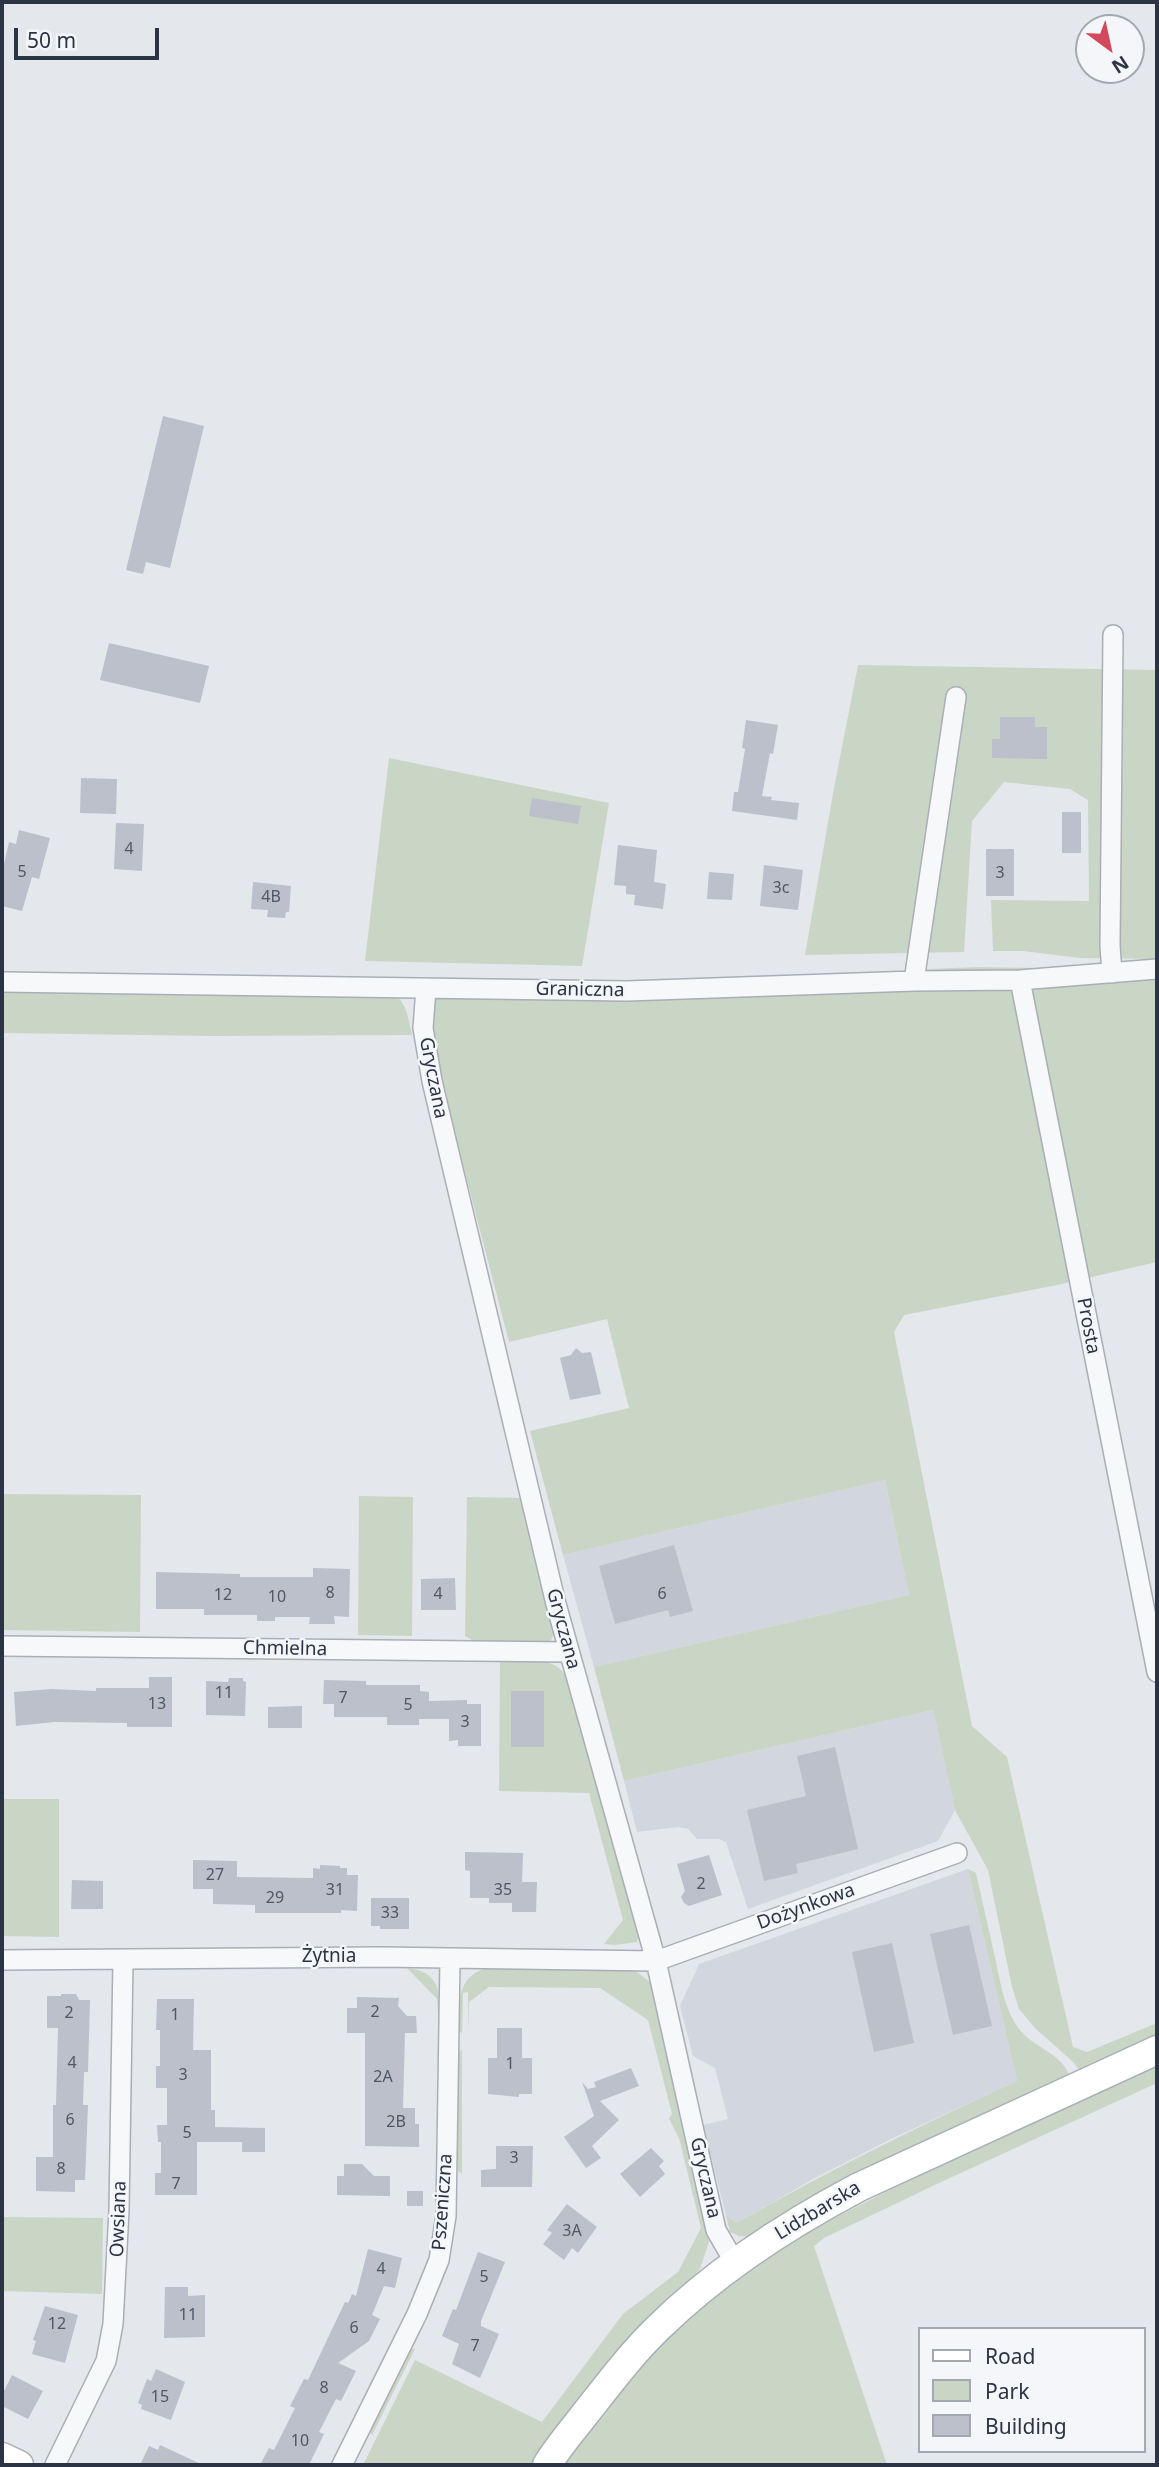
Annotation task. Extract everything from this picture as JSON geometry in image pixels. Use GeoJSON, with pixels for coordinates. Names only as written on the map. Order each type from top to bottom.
{"type":"FeatureCollection","features":[{"type":"Feature","properties":{"kind":"main road","name":"Lidzbarska"},"geometry":{"type":"LineString","coordinates":[[547,2465],[605,2389],[657,2328],[735,2263],[828,2203],[871,2181],[1157,2050]]}},
{"type":"Feature","properties":{"kind":"main road"},"geometry":{"type":"LineString","coordinates":[[2,2457],[19,2465]]}},
{"type":"Feature","properties":{"kind":"street"},"geometry":{"type":"LineString","coordinates":[[1112,973],[1113,635]]}},
{"type":"Feature","properties":{"kind":"street"},"geometry":{"type":"LineString","coordinates":[[914,981],[956,697]]}},
{"type":"Feature","properties":{"kind":"street","name":"Graniczna"},"geometry":{"type":"LineString","coordinates":[[2,982],[627,991],[914,981],[1020,981],[1157,969]]}},
{"type":"Feature","properties":{"kind":"street","name":"Prosta"},"geometry":{"type":"LineString","coordinates":[[1020,981],[1157,1672]]}},
{"type":"Feature","properties":{"kind":"street","name":"Gryczana"},"geometry":{"type":"LineString","coordinates":[[426,988],[423,1028],[432,1080],[556,1604],[656,1961],[716,2230],[735,2263]]}},
{"type":"Feature","properties":{"kind":"street","name":"Chmielna"},"geometry":{"type":"LineString","coordinates":[[2,1646],[569,1652]]}},
{"type":"Feature","properties":{"kind":"street","name":"Dożynkowa"},"geometry":{"type":"LineString","coordinates":[[656,1961],[957,1853]]}},
{"type":"Feature","properties":{"kind":"street","name":"Żytnia"},"geometry":{"type":"LineString","coordinates":[[2,1960],[367,1957],[656,1961]]}},
{"type":"Feature","properties":{"kind":"street","name":"Pszeniczna"},"geometry":{"type":"LineString","coordinates":[[342,2465],[417,2314],[439,2260],[446,2216],[450,1959]]}},
{"type":"Feature","properties":{"kind":"street","name":"Owsiana"},"geometry":{"type":"LineString","coordinates":[[55,2465],[106,2361],[113,2324],[119,2210],[124,1992],[122,1960]]}},
{"type":"Feature","properties":{"kind":"shaded area"},"geometry":{"type":"Polygon","coordinates":[[[885,1480],[909,1595],[594,1667],[563,1555],[885,1480]]]}},
{"type":"Feature","properties":{"kind":"shaded area"},"geometry":{"type":"Polygon","coordinates":[[[933,1710],[955,1810],[938,1841],[748,1909],[726,1842],[719,1839],[697,1839],[688,1829],[678,1827],[637,1832],[624,1781],[933,1710]]]}},
{"type":"Feature","properties":{"kind":"shaded area"},"geometry":{"type":"Polygon","coordinates":[[[968,1869],[1017,2081],[893,2138],[813,2179],[737,2223],[726,2215],[703,2125],[728,2119],[715,2068],[693,2056],[680,2006],[699,1964],[968,1869]]]}},
{"type":"Feature","properties":{"kind":"green space"},"geometry":{"type":"Polygon","coordinates":[[[858,665],[1157,670],[1157,959],[1080,958],[1024,951],[993,951],[991,900],[1089,901],[1088,800],[1070,789],[1004,782],[972,821],[964,952],[805,955],[858,665]]]}},
{"type":"Feature","properties":{"kind":"green space"},"geometry":{"type":"Polygon","coordinates":[[[389,758],[609,803],[582,966],[365,961],[389,758]]]}},
{"type":"Feature","properties":{"kind":"green space"},"geometry":{"type":"Polygon","coordinates":[[[976,967],[1157,970],[1157,1262],[904,1315],[894,1332],[972,1726],[1007,1757],[1073,2047],[1087,2052],[1157,2023],[1157,2038],[1081,2072],[1019,2009],[988,1870],[955,1810],[933,1710],[624,1781],[594,1667],[909,1595],[885,1480],[563,1555],[530,1431],[629,1408],[607,1319],[509,1342],[453,1126],[425,1003],[430,992],[976,967]]]}},
{"type":"Feature","properties":{"kind":"green space"},"geometry":{"type":"Polygon","coordinates":[[[2,981],[387,988],[402,1003],[412,1035],[2,1033],[2,981]]]}},
{"type":"Feature","properties":{"kind":"green space"},"geometry":{"type":"Polygon","coordinates":[[[2,1494],[141,1495],[140,1632],[2,1630],[2,1494]]]}},
{"type":"Feature","properties":{"kind":"green space"},"geometry":{"type":"Polygon","coordinates":[[[359,1496],[413,1497],[412,1636],[358,1635],[359,1496]]]}},
{"type":"Feature","properties":{"kind":"green space"},"geometry":{"type":"Polygon","coordinates":[[[467,1497],[525,1498],[554,1634],[551,1640],[543,1645],[477,1643],[465,1636],[467,1497]]]}},
{"type":"Feature","properties":{"kind":"green space"},"geometry":{"type":"Polygon","coordinates":[[[500,1661],[545,1662],[553,1664],[565,1675],[639,1934],[637,1942],[604,1944],[623,1920],[589,1793],[499,1791],[500,1661]]]}},
{"type":"Feature","properties":{"kind":"green space"},"geometry":{"type":"Polygon","coordinates":[[[2,1799],[59,1799],[59,1937],[2,1936],[2,1799]]]}},
{"type":"Feature","properties":{"kind":"green space"},"geometry":{"type":"Polygon","coordinates":[[[968,1869],[976,1873],[1009,2012],[1025,2036],[1061,2062],[1070,2077],[749,2237],[730,2232],[726,2215],[737,2223],[876,2149],[1017,2081],[968,1869]]]}},
{"type":"Feature","properties":{"kind":"green space"},"geometry":{"type":"Polygon","coordinates":[[[491,1967],[634,1970],[650,1982],[680,2116],[708,2223],[709,2242],[700,2269],[555,2432],[532,2465],[363,2465],[415,2360],[542,2422],[623,2314],[678,2272],[701,2228],[679,2138],[669,2119],[672,2114],[648,2020],[600,1988],[489,1987],[469,2002],[468,2032],[468,1992],[463,1993],[462,2033],[458,2031],[459,2010],[465,1983],[471,1976],[491,1967]]]}},
{"type":"Feature","properties":{"kind":"green space"},"geometry":{"type":"Polygon","coordinates":[[[407,1968],[431,1977],[438,1990],[440,2016],[437,1999],[407,1968]]]}},
{"type":"Feature","properties":{"kind":"green space"},"geometry":{"type":"Polygon","coordinates":[[[462,2049],[462,2174],[458,2171],[458,2054],[462,2049]]]}},
{"type":"Feature","properties":{"kind":"green space"},"geometry":{"type":"Polygon","coordinates":[[[1157,2064],[1157,2083],[939,2183],[824,2238],[814,2246],[887,2465],[561,2465],[664,2338],[712,2293],[788,2242],[948,2160],[1157,2064]]]}},
{"type":"Feature","properties":{"kind":"green space"},"geometry":{"type":"Polygon","coordinates":[[[2,2217],[103,2218],[102,2294],[2,2291],[2,2217]]]}},
{"type":"Feature","properties":{"kind":"green space"},"geometry":{"type":"Polygon","coordinates":[[[410,2349],[415,2349],[372,2435],[370,2432],[410,2349]]]}},
{"type":"Feature","properties":{"kind":"building"},"geometry":{"type":"Polygon","coordinates":[[[163,416],[204,426],[170,568],[146,562],[143,574],[126,570],[163,416]]]}},
{"type":"Feature","properties":{"kind":"building"},"geometry":{"type":"Polygon","coordinates":[[[109,643],[209,666],[200,703],[100,680],[109,643]]]}},
{"type":"Feature","properties":{"kind":"building"},"geometry":{"type":"Polygon","coordinates":[[[1000,717],[1035,717],[1035,727],[1047,727],[1047,759],[992,758],[992,739],[1000,739],[1000,717]]]}},
{"type":"Feature","properties":{"kind":"building"},"geometry":{"type":"Polygon","coordinates":[[[746,720],[778,725],[762,796],[772,797],[771,800],[799,803],[797,820],[732,811],[745,749],[742,748],[746,720]]]}},
{"type":"Feature","properties":{"kind":"building"},"geometry":{"type":"Polygon","coordinates":[[[81,778],[117,779],[116,814],[80,813],[81,778]]]}},
{"type":"Feature","properties":{"kind":"building"},"geometry":{"type":"Polygon","coordinates":[[[532,798],[581,806],[578,824],[529,816],[532,798]]]}},
{"type":"Feature","properties":{"kind":"building"},"geometry":{"type":"Polygon","coordinates":[[[1062,812],[1081,812],[1081,853],[1062,853],[1062,812]]]}},
{"type":"Feature","properties":{"kind":"building"},"geometry":{"type":"Polygon","coordinates":[[[116,823],[144,824],[142,871],[114,869],[116,823]]]}},
{"type":"Feature","properties":{"kind":"building"},"geometry":{"type":"Polygon","coordinates":[[[19,830],[50,838],[39,879],[32,877],[22,911],[2,906],[2,873],[9,842],[16,844],[19,830]]]}},
{"type":"Feature","properties":{"kind":"building"},"geometry":{"type":"Polygon","coordinates":[[[618,845],[657,850],[654,882],[666,884],[663,909],[634,905],[635,895],[626,894],[626,886],[614,885],[618,845]]]}},
{"type":"Feature","properties":{"kind":"building"},"geometry":{"type":"Polygon","coordinates":[[[986,849],[1014,849],[1014,896],[986,896],[986,849]]]}},
{"type":"Feature","properties":{"kind":"building"},"geometry":{"type":"Polygon","coordinates":[[[764,865],[803,870],[798,910],[760,906],[764,865]]]}},
{"type":"Feature","properties":{"kind":"building"},"geometry":{"type":"Polygon","coordinates":[[[709,872],[734,874],[732,900],[707,899],[709,872]]]}},
{"type":"Feature","properties":{"kind":"building"},"geometry":{"type":"Polygon","coordinates":[[[253,882],[291,886],[289,912],[286,912],[285,918],[267,917],[268,910],[251,909],[253,882]]]}},
{"type":"Feature","properties":{"kind":"building"},"geometry":{"type":"Polygon","coordinates":[[[576,1348],[582,1353],[591,1352],[601,1394],[570,1400],[560,1358],[571,1355],[576,1348]]]}},
{"type":"Feature","properties":{"kind":"building"},"geometry":{"type":"Polygon","coordinates":[[[674,1545],[693,1611],[670,1617],[668,1610],[615,1624],[599,1566],[674,1545]]]}},
{"type":"Feature","properties":{"kind":"building"},"geometry":{"type":"Polygon","coordinates":[[[313,1568],[350,1569],[349,1617],[334,1616],[335,1624],[309,1624],[310,1617],[275,1617],[275,1621],[257,1621],[257,1615],[204,1615],[204,1609],[156,1609],[156,1572],[240,1574],[240,1577],[313,1577],[313,1568]]]}},
{"type":"Feature","properties":{"kind":"building"},"geometry":{"type":"Polygon","coordinates":[[[455,1578],[456,1610],[421,1610],[421,1579],[455,1578]]]}},
{"type":"Feature","properties":{"kind":"building"},"geometry":{"type":"Polygon","coordinates":[[[149,1677],[172,1677],[172,1727],[54,1722],[16,1726],[14,1692],[149,1688],[149,1677]]]}},
{"type":"Feature","properties":{"kind":"building"},"geometry":{"type":"Polygon","coordinates":[[[229,1678],[243,1678],[246,1682],[245,1716],[206,1715],[206,1681],[228,1682],[229,1678]]]}},
{"type":"Feature","properties":{"kind":"building"},"geometry":{"type":"Polygon","coordinates":[[[324,1680],[366,1681],[366,1685],[420,1685],[420,1691],[429,1692],[429,1701],[467,1700],[467,1704],[481,1704],[481,1746],[458,1746],[458,1740],[449,1741],[449,1719],[419,1719],[419,1725],[387,1725],[387,1717],[334,1717],[334,1704],[323,1704],[324,1680]]]}},
{"type":"Feature","properties":{"kind":"building"},"geometry":{"type":"Polygon","coordinates":[[[511,1691],[544,1691],[544,1747],[511,1747],[511,1691]]]}},
{"type":"Feature","properties":{"kind":"building"},"geometry":{"type":"Polygon","coordinates":[[[302,1706],[302,1728],[268,1728],[268,1707],[302,1706]]]}},
{"type":"Feature","properties":{"kind":"building"},"geometry":{"type":"Polygon","coordinates":[[[835,1747],[858,1849],[796,1864],[798,1873],[764,1881],[747,1810],[806,1796],[797,1756],[835,1747]]]}},
{"type":"Feature","properties":{"kind":"building"},"geometry":{"type":"Polygon","coordinates":[[[465,1852],[523,1853],[522,1882],[537,1882],[536,1912],[512,1912],[512,1903],[489,1903],[489,1898],[470,1898],[470,1871],[465,1870],[465,1852]]]}},
{"type":"Feature","properties":{"kind":"building"},"geometry":{"type":"Polygon","coordinates":[[[709,1855],[722,1895],[689,1906],[681,1897],[685,1891],[677,1864],[709,1855]]]}},
{"type":"Feature","properties":{"kind":"building"},"geometry":{"type":"Polygon","coordinates":[[[193,1860],[237,1861],[237,1877],[313,1878],[313,1868],[320,1869],[320,1865],[347,1868],[347,1875],[358,1875],[357,1911],[255,1913],[255,1905],[213,1904],[213,1889],[193,1889],[193,1860]]]}},
{"type":"Feature","properties":{"kind":"building"},"geometry":{"type":"Polygon","coordinates":[[[72,1880],[103,1881],[103,1909],[71,1909],[72,1880]]]}},
{"type":"Feature","properties":{"kind":"building"},"geometry":{"type":"Polygon","coordinates":[[[371,1898],[409,1898],[409,1929],[380,1929],[380,1926],[371,1926],[371,1898]]]}},
{"type":"Feature","properties":{"kind":"building"},"geometry":{"type":"Polygon","coordinates":[[[969,1925],[992,2026],[953,2035],[930,1934],[969,1925]]]}},
{"type":"Feature","properties":{"kind":"building"},"geometry":{"type":"Polygon","coordinates":[[[892,1943],[914,2043],[874,2052],[852,1952],[892,1943]]]}},
{"type":"Feature","properties":{"kind":"building"},"geometry":{"type":"Polygon","coordinates":[[[76,1994],[79,2000],[90,2000],[88,2072],[84,2072],[83,2105],[88,2105],[85,2180],[75,2180],[75,2192],[36,2191],[36,2157],[53,2157],[53,2105],[56,2105],[58,2028],[47,2028],[47,1996],[76,1994]]]}},
{"type":"Feature","properties":{"kind":"building"},"geometry":{"type":"Polygon","coordinates":[[[357,1997],[399,1998],[398,2006],[407,2016],[416,2016],[417,2033],[405,2033],[403,2108],[415,2108],[415,2124],[419,2124],[419,2147],[365,2146],[365,2033],[347,2033],[347,2008],[357,2008],[357,1997]]]}},
{"type":"Feature","properties":{"kind":"building"},"geometry":{"type":"Polygon","coordinates":[[[157,1999],[194,1999],[193,2050],[211,2050],[211,2110],[215,2110],[215,2127],[265,2128],[265,2152],[242,2152],[242,2142],[197,2142],[197,2195],[155,2195],[155,2173],[161,2173],[161,2142],[158,2142],[157,2125],[167,2125],[167,2088],[156,2088],[156,2066],[160,2066],[160,2030],[156,2030],[157,1999]]]}},
{"type":"Feature","properties":{"kind":"building"},"geometry":{"type":"Polygon","coordinates":[[[497,2028],[522,2028],[522,2058],[532,2058],[532,2094],[519,2094],[519,2097],[488,2094],[488,2058],[497,2058],[497,2028]]]}},
{"type":"Feature","properties":{"kind":"building"},"geometry":{"type":"Polygon","coordinates":[[[631,2068],[639,2086],[600,2101],[619,2120],[592,2146],[601,2158],[586,2168],[564,2137],[594,2116],[582,2082],[588,2089],[596,2087],[594,2082],[631,2068]]]}},
{"type":"Feature","properties":{"kind":"building"},"geometry":{"type":"Polygon","coordinates":[[[496,2146],[533,2146],[532,2187],[481,2187],[481,2170],[496,2169],[496,2146]]]}},
{"type":"Feature","properties":{"kind":"building"},"geometry":{"type":"Polygon","coordinates":[[[651,2148],[664,2161],[659,2166],[665,2174],[640,2197],[620,2174],[651,2148]]]}},
{"type":"Feature","properties":{"kind":"building"},"geometry":{"type":"Polygon","coordinates":[[[344,2164],[362,2164],[374,2176],[390,2176],[390,2196],[337,2195],[337,2176],[344,2176],[344,2164]]]}},
{"type":"Feature","properties":{"kind":"building"},"geometry":{"type":"Polygon","coordinates":[[[407,2191],[423,2191],[423,2206],[407,2206],[407,2191]]]}},
{"type":"Feature","properties":{"kind":"building"},"geometry":{"type":"Polygon","coordinates":[[[567,2204],[597,2227],[578,2253],[572,2248],[564,2260],[543,2244],[552,2233],[547,2230],[567,2204]]]}},
{"type":"Feature","properties":{"kind":"building"},"geometry":{"type":"Polygon","coordinates":[[[368,2249],[402,2258],[395,2288],[384,2286],[372,2315],[380,2319],[369,2341],[338,2363],[356,2371],[341,2401],[336,2399],[319,2432],[324,2434],[309,2465],[260,2465],[269,2448],[274,2450],[295,2408],[290,2406],[304,2379],[308,2380],[345,2302],[348,2303],[352,2294],[356,2296],[368,2249]]]}},
{"type":"Feature","properties":{"kind":"building"},"geometry":{"type":"Polygon","coordinates":[[[478,2252],[505,2262],[481,2321],[481,2326],[499,2334],[480,2378],[452,2364],[459,2344],[442,2336],[453,2309],[456,2310],[478,2252]]]}},
{"type":"Feature","properties":{"kind":"building"},"geometry":{"type":"Polygon","coordinates":[[[165,2287],[188,2287],[188,2296],[205,2295],[205,2337],[164,2338],[165,2287]]]}},
{"type":"Feature","properties":{"kind":"building"},"geometry":{"type":"Polygon","coordinates":[[[45,2306],[78,2315],[65,2363],[32,2354],[36,2341],[33,2340],[45,2306]]]}},
{"type":"Feature","properties":{"kind":"building"},"geometry":{"type":"Polygon","coordinates":[[[156,2369],[185,2382],[171,2420],[141,2409],[142,2405],[138,2403],[147,2379],[151,2381],[156,2369]]]}},
{"type":"Feature","properties":{"kind":"building"},"geometry":{"type":"Polygon","coordinates":[[[12,2375],[43,2391],[28,2419],[2,2406],[2,2395],[12,2375]]]}},
{"type":"Feature","properties":{"kind":"building"},"geometry":{"type":"Polygon","coordinates":[[[160,2445],[203,2465],[140,2465],[149,2446],[158,2450],[160,2445]]]}}]}
